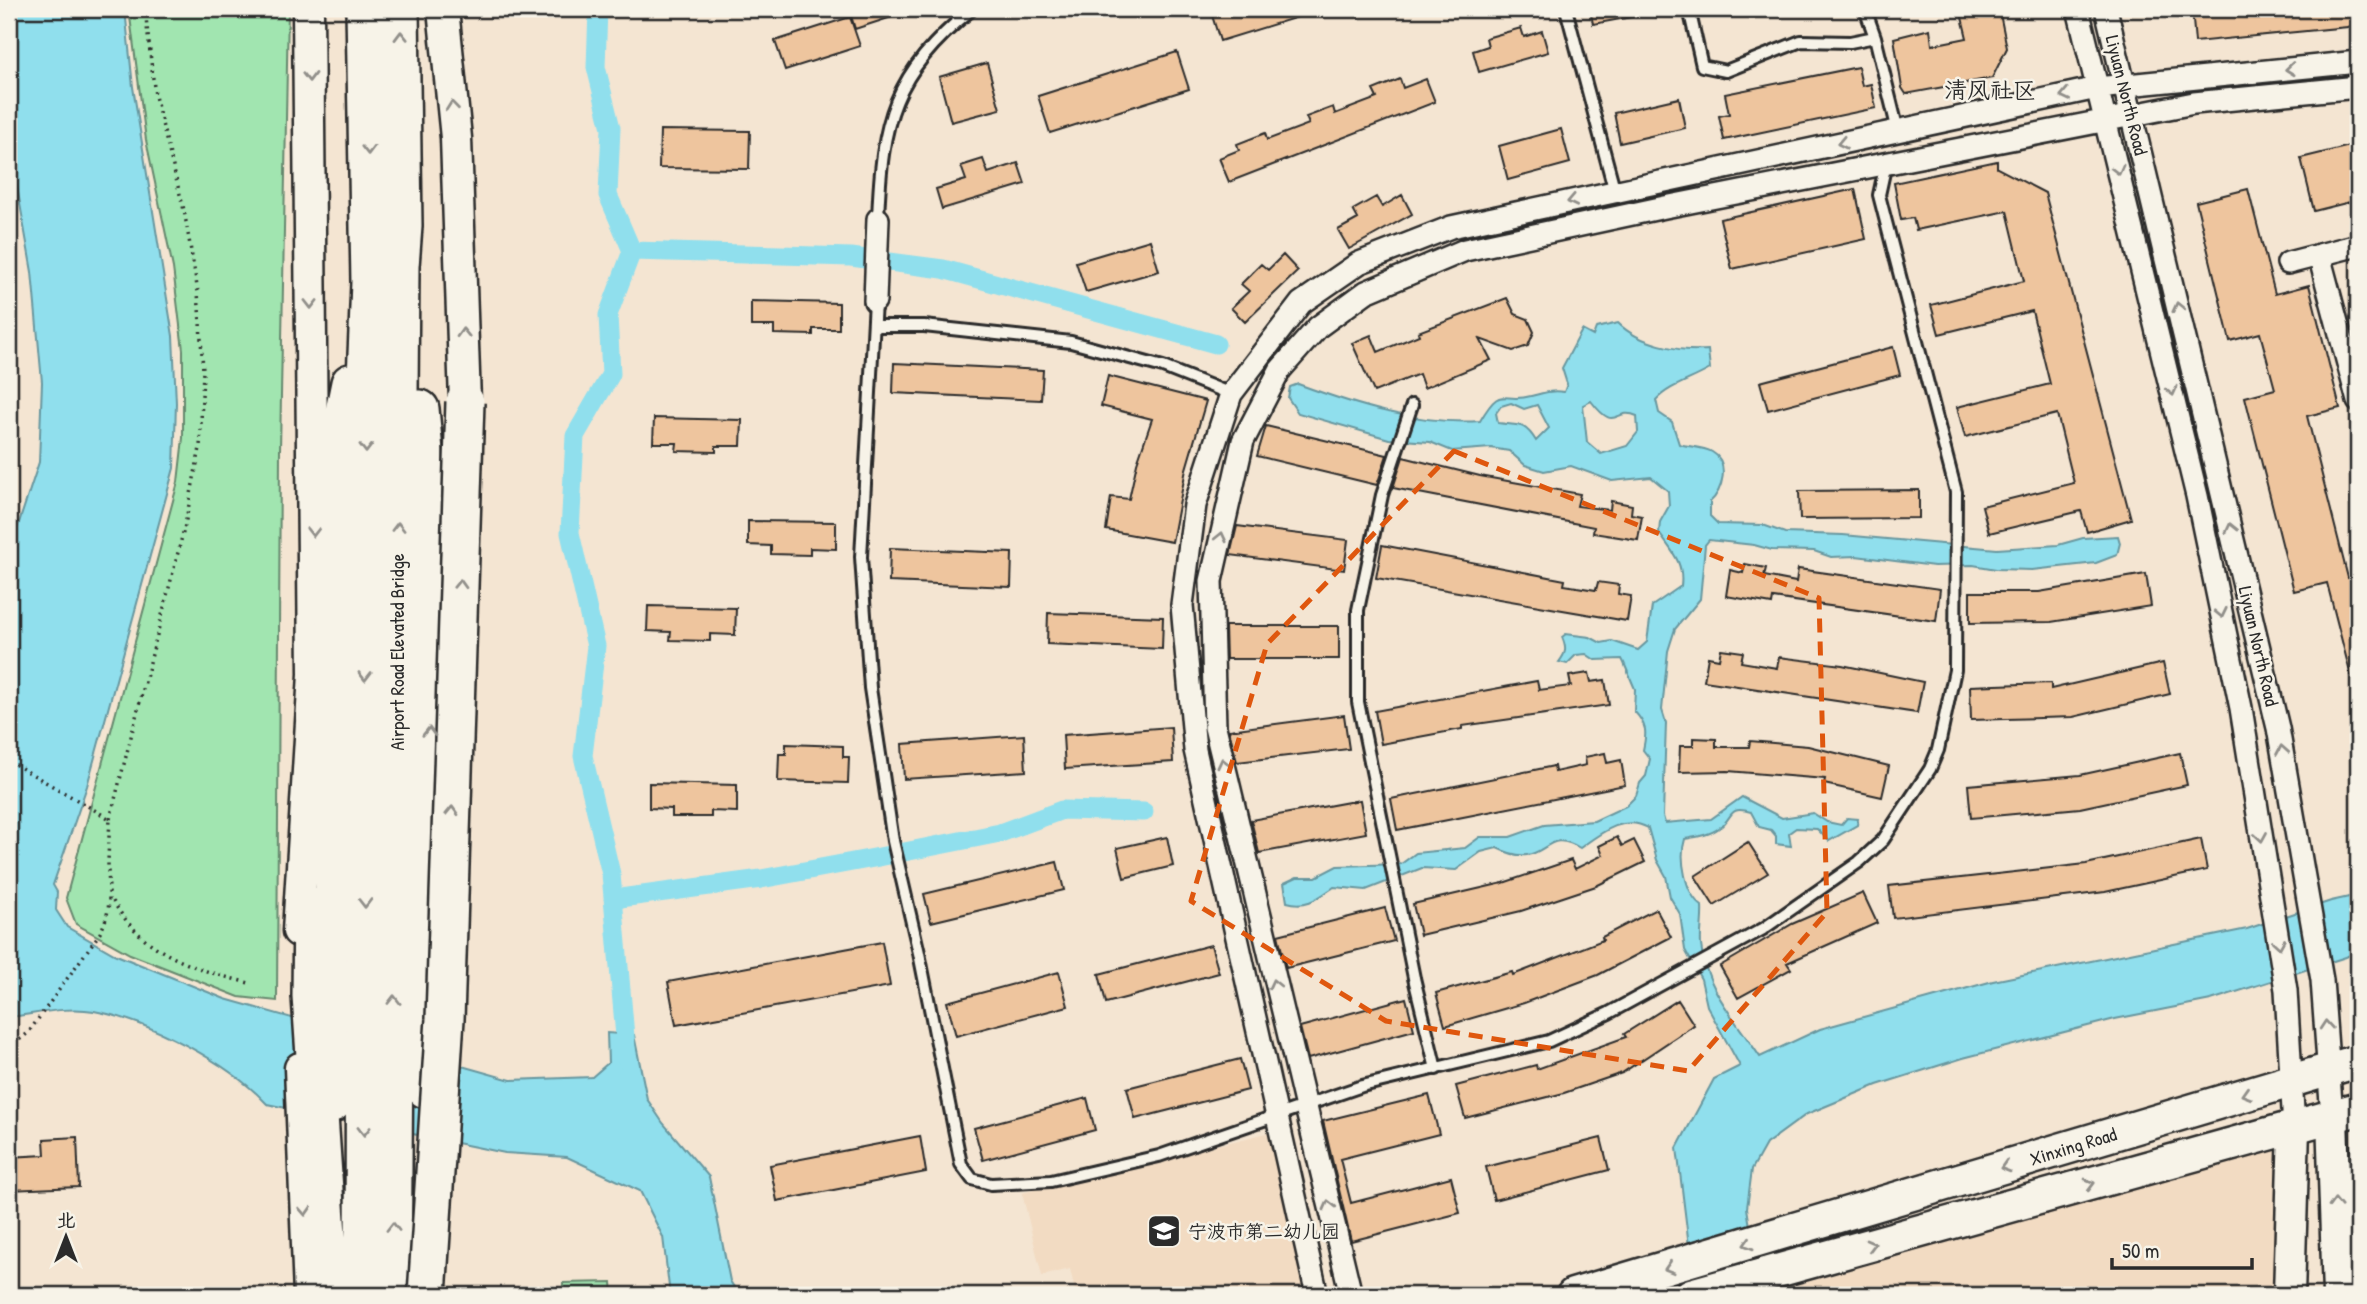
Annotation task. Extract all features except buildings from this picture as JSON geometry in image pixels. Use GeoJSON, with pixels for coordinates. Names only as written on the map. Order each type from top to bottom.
{"type":"FeatureCollection","features":[{"type":"Feature","properties":{"kind":"highway","name":"Airport Road Elevated Bridge"},"geometry":{"type":"LineString","coordinates":[[364,1295],[366,393],[370,282],[365,9]]}},
{"type":"Feature","properties":{"kind":"highway","name":"Airport Road Elevated Bridge"},"geometry":{"type":"LineString","coordinates":[[392,1295],[400,280],[403,226],[400,9]]}},
{"type":"Feature","properties":{"kind":"highway"},"geometry":{"type":"LineString","coordinates":[[403,226],[424,451],[430,710],[426,948]]}},
{"type":"Feature","properties":{"kind":"highway"},"geometry":{"type":"LineString","coordinates":[[334,943],[335,456],[370,282]]}},
{"type":"Feature","properties":{"kind":"highway"},"geometry":{"type":"LineString","coordinates":[[429,1295],[445,1019],[465,401]]}},
{"type":"Feature","properties":{"kind":"highway"},"geometry":{"type":"LineString","coordinates":[[314,674],[311,996],[331,1295]]}},
{"type":"Feature","properties":{"kind":"main road"},"geometry":{"type":"LineString","coordinates":[[308,9],[314,674],[298,929],[300,1118],[309,1295]]}},
{"type":"Feature","properties":{"kind":"main road"},"geometry":{"type":"LineString","coordinates":[[443,9],[456,138],[465,401]]}},
{"type":"Feature","properties":{"kind":"main road"},"geometry":{"type":"LineString","coordinates":[[334,943],[334,1142],[340,1295]]}},
{"type":"Feature","properties":{"kind":"main road"},"geometry":{"type":"LineString","coordinates":[[419,1295],[426,948]]}},
{"type":"Feature","properties":{"kind":"main road","name":"Xinxing Road"},"geometry":{"type":"LineString","coordinates":[[1573,1295],[1628,1281],[2344,1064]]}},
{"type":"Feature","properties":{"kind":"main road"},"geometry":{"type":"LineString","coordinates":[[1691,1295],[2345,1113]]}},
{"type":"Feature","properties":{"kind":"main road","name":"Liyuan North Road"},"geometry":{"type":"LineString","coordinates":[[2338,1295],[2345,1113]]}},
{"type":"Feature","properties":{"kind":"main road","name":"Liyuan North Road"},"geometry":{"type":"LineString","coordinates":[[2290,1295],[2294,1128]]}},
{"type":"Feature","properties":{"kind":"main road"},"geometry":{"type":"LineString","coordinates":[[423,1139],[429,1295]]}},
{"type":"Feature","properties":{"kind":"street","name":"Liyuan North Road"},"geometry":{"type":"LineString","coordinates":[[2078,9],[2197,496],[2241,708],[2286,990],[2294,1128]]}},
{"type":"Feature","properties":{"kind":"street","name":"Liyuan North Road"},"geometry":{"type":"LineString","coordinates":[[2106,9],[2278,728],[2322,980],[2344,1064],[2345,1113]]}},
{"type":"Feature","properties":{"kind":"street"},"geometry":{"type":"LineString","coordinates":[[1317,1295],[1195,750],[1182,605],[1195,505],[1231,394],[1301,303],[1359,263],[1451,227],[2097,88],[2358,62]]}},
{"type":"Feature","properties":{"kind":"street"},"geometry":{"type":"LineString","coordinates":[[1351,1295],[1215,727],[1211,581],[1243,441],[1280,370],[1318,327],[1366,292],[1465,250],[2194,103],[2358,87]]}},
{"type":"Feature","properties":{"kind":"street"},"geometry":{"type":"LineString","coordinates":[[875,301],[878,219]]}},
{"type":"Feature","properties":{"kind":"street"},"geometry":{"type":"LineString","coordinates":[[2288,263],[2358,245]]}},
{"type":"Feature","properties":{"kind":"street"},"geometry":{"type":"LineString","coordinates":[[2319,255],[2358,401]]}},
{"type":"Feature","properties":{"kind":"lane"},"geometry":{"type":"LineString","coordinates":[[878,219],[880,171],[889,117],[908,74],[945,31],[972,9]]}},
{"type":"Feature","properties":{"kind":"lane"},"geometry":{"type":"LineString","coordinates":[[1566,9],[1615,192]]}},
{"type":"Feature","properties":{"kind":"lane"},"geometry":{"type":"LineString","coordinates":[[1689,9],[1702,66],[1726,71],[1801,41],[1850,42],[1875,37]]}},
{"type":"Feature","properties":{"kind":"lane"},"geometry":{"type":"LineString","coordinates":[[1865,9],[1875,37],[1898,131]]}},
{"type":"Feature","properties":{"kind":"lane"},"geometry":{"type":"LineString","coordinates":[[875,301],[861,557],[870,688],[893,841],[961,1164],[972,1179],[991,1184],[1051,1181],[1159,1156],[1362,1086],[1549,1041],[1609,1013],[1763,929],[1859,862],[1883,840],[1930,769],[1938,750],[1955,670],[1956,492],[1880,195],[1886,163]]}},
{"type":"Feature","properties":{"kind":"lane"},"geometry":{"type":"LineString","coordinates":[[874,326],[924,326],[1071,342],[1163,367],[1231,394]]}},
{"type":"Feature","properties":{"kind":"lane"},"geometry":{"type":"LineString","coordinates":[[1412,405],[1382,495],[1358,610],[1358,702],[1414,978],[1436,1069]]}},
{"type":"Feature","properties":{"kind":"path"},"geometry":{"type":"LineString","coordinates":[[9,1048],[28,1033],[100,933],[109,916],[110,819],[185,525],[200,448],[203,370],[198,292],[184,210],[155,96],[145,9]]}},
{"type":"Feature","properties":{"kind":"path"},"geometry":{"type":"LineString","coordinates":[[9,761],[110,819]]}},
{"type":"Feature","properties":{"kind":"path"},"geometry":{"type":"LineString","coordinates":[[111,899],[125,922],[168,957],[212,974],[253,984]]}},
{"type":"Feature","properties":{"kind":"highlighted area"},"geometry":{"type":"Polygon","coordinates":[[[1454,451],[1819,598],[1827,912],[1688,1071],[1386,1021],[1191,901],[1267,644],[1454,451]]]}},
{"type":"Feature","properties":{"kind":"shaded area","name":"宁波市第二幼儿园"},"geometry":{"type":"Polygon","coordinates":[[[1271,1132],[1311,1295],[1076,1295],[1070,1269],[1042,1276],[1022,1193],[1271,1132]]]}},
{"type":"Feature","properties":{"kind":"shaded area"},"geometry":{"type":"Polygon","coordinates":[[[2283,1146],[2278,1295],[1769,1295],[1769,1293],[2283,1146]]]}},
{"type":"Feature","properties":{"kind":"green space"},"geometry":{"type":"Polygon","coordinates":[[[129,9],[288,9],[280,450],[277,1001],[239,997],[130,954],[76,924],[66,898],[178,482],[183,438],[183,350],[173,268],[146,140],[129,9]]]}},
{"type":"Feature","properties":{"kind":"green space"},"geometry":{"type":"Polygon","coordinates":[[[612,1282],[613,1295],[563,1295],[563,1283],[612,1282]]]}},
{"type":"Feature","properties":{"kind":"water"},"geometry":{"type":"Polygon","coordinates":[[[9,9],[125,9],[133,87],[173,336],[176,403],[174,468],[87,786],[53,885],[57,892],[56,910],[67,927],[114,954],[225,999],[511,1080],[592,1077],[608,1063],[607,1033],[634,1035],[647,1099],[663,1123],[709,1177],[730,1281],[739,1295],[670,1295],[663,1237],[640,1191],[567,1157],[505,1153],[267,1104],[210,1059],[163,1034],[116,1016],[73,1009],[9,1017],[9,553],[39,462],[42,382],[32,272],[9,141],[9,9]]]}},
{"type":"Feature","properties":{"kind":"water"},"geometry":{"type":"Polygon","coordinates":[[[1618,323],[1637,336],[1660,345],[1685,350],[1708,350],[1710,369],[1674,387],[1656,400],[1659,413],[1672,422],[1679,444],[1708,450],[1721,462],[1723,477],[1715,497],[1710,502],[1710,516],[1718,524],[1763,525],[1785,533],[1843,535],[1997,549],[2058,545],[2083,538],[2118,536],[2120,543],[2117,555],[2096,563],[2032,570],[1973,565],[1934,566],[1856,556],[1831,557],[1814,551],[1772,550],[1754,545],[1709,540],[1705,545],[1700,599],[1675,629],[1668,651],[1662,710],[1666,723],[1665,823],[1711,819],[1742,797],[1782,818],[1813,813],[1827,822],[1841,825],[1847,818],[1858,819],[1857,825],[1829,841],[1817,829],[1796,828],[1789,833],[1791,846],[1776,844],[1776,836],[1771,830],[1759,827],[1751,812],[1738,810],[1715,830],[1685,839],[1683,865],[1691,893],[1702,906],[1701,945],[1709,976],[1723,1004],[1760,1057],[1820,1029],[1993,981],[2247,929],[2331,901],[2358,895],[2358,951],[2211,1000],[2115,1019],[1963,1058],[1877,1085],[1807,1114],[1766,1144],[1752,1169],[1747,1208],[1761,1295],[1695,1295],[1677,1148],[1714,1079],[1740,1066],[1707,1006],[1701,979],[1685,950],[1680,914],[1670,897],[1666,876],[1657,860],[1648,828],[1639,824],[1621,824],[1604,831],[1580,848],[1558,841],[1526,855],[1497,848],[1481,852],[1456,870],[1422,868],[1366,890],[1334,887],[1312,901],[1301,904],[1287,902],[1284,883],[1297,877],[1316,877],[1337,866],[1401,864],[1416,853],[1465,848],[1480,837],[1510,837],[1544,825],[1594,821],[1626,806],[1636,796],[1640,783],[1646,776],[1650,759],[1643,750],[1644,725],[1634,711],[1635,689],[1622,659],[1595,660],[1586,654],[1576,655],[1567,664],[1559,662],[1565,651],[1562,637],[1566,634],[1590,637],[1601,643],[1612,641],[1638,650],[1647,642],[1652,606],[1681,586],[1679,564],[1659,533],[1660,522],[1669,506],[1668,491],[1651,477],[1612,481],[1571,466],[1544,471],[1525,465],[1509,451],[1491,448],[1452,451],[1430,442],[1389,439],[1298,413],[1288,398],[1290,387],[1298,384],[1364,406],[1410,417],[1480,421],[1498,398],[1564,392],[1567,384],[1562,368],[1582,330],[1593,336],[1596,328],[1618,323]],[[1591,401],[1583,405],[1587,442],[1601,454],[1627,446],[1638,432],[1637,416],[1624,414],[1611,418],[1599,411],[1591,401]],[[1511,403],[1501,406],[1496,413],[1498,423],[1524,427],[1536,441],[1549,428],[1537,405],[1524,409],[1511,403]]]}},
{"type":"Feature","properties":{"kind":"waterway"},"geometry":{"type":"LineString","coordinates":[[598,9],[596,67],[611,128],[608,195],[632,251],[608,315],[611,374],[575,436],[570,533],[596,646],[583,756],[611,874],[627,1060]]}},
{"type":"Feature","properties":{"kind":"waterway"},"geometry":{"type":"LineString","coordinates":[[632,251],[851,257],[943,269],[1216,344]]}},
{"type":"Feature","properties":{"kind":"waterway"},"geometry":{"type":"LineString","coordinates":[[613,899],[761,879],[874,858],[1000,833],[1062,810],[1144,812]]}},
{"type":"Feature","properties":{"kind":"place","name":"宁波市第二幼儿园"},"geometry":{"type":"Point","coordinates":[1164,1231]}},
{"type":"Feature","properties":{"kind":"district","name":"清风社区"},"geometry":{"type":"Point","coordinates":[1990,89]}}]}
